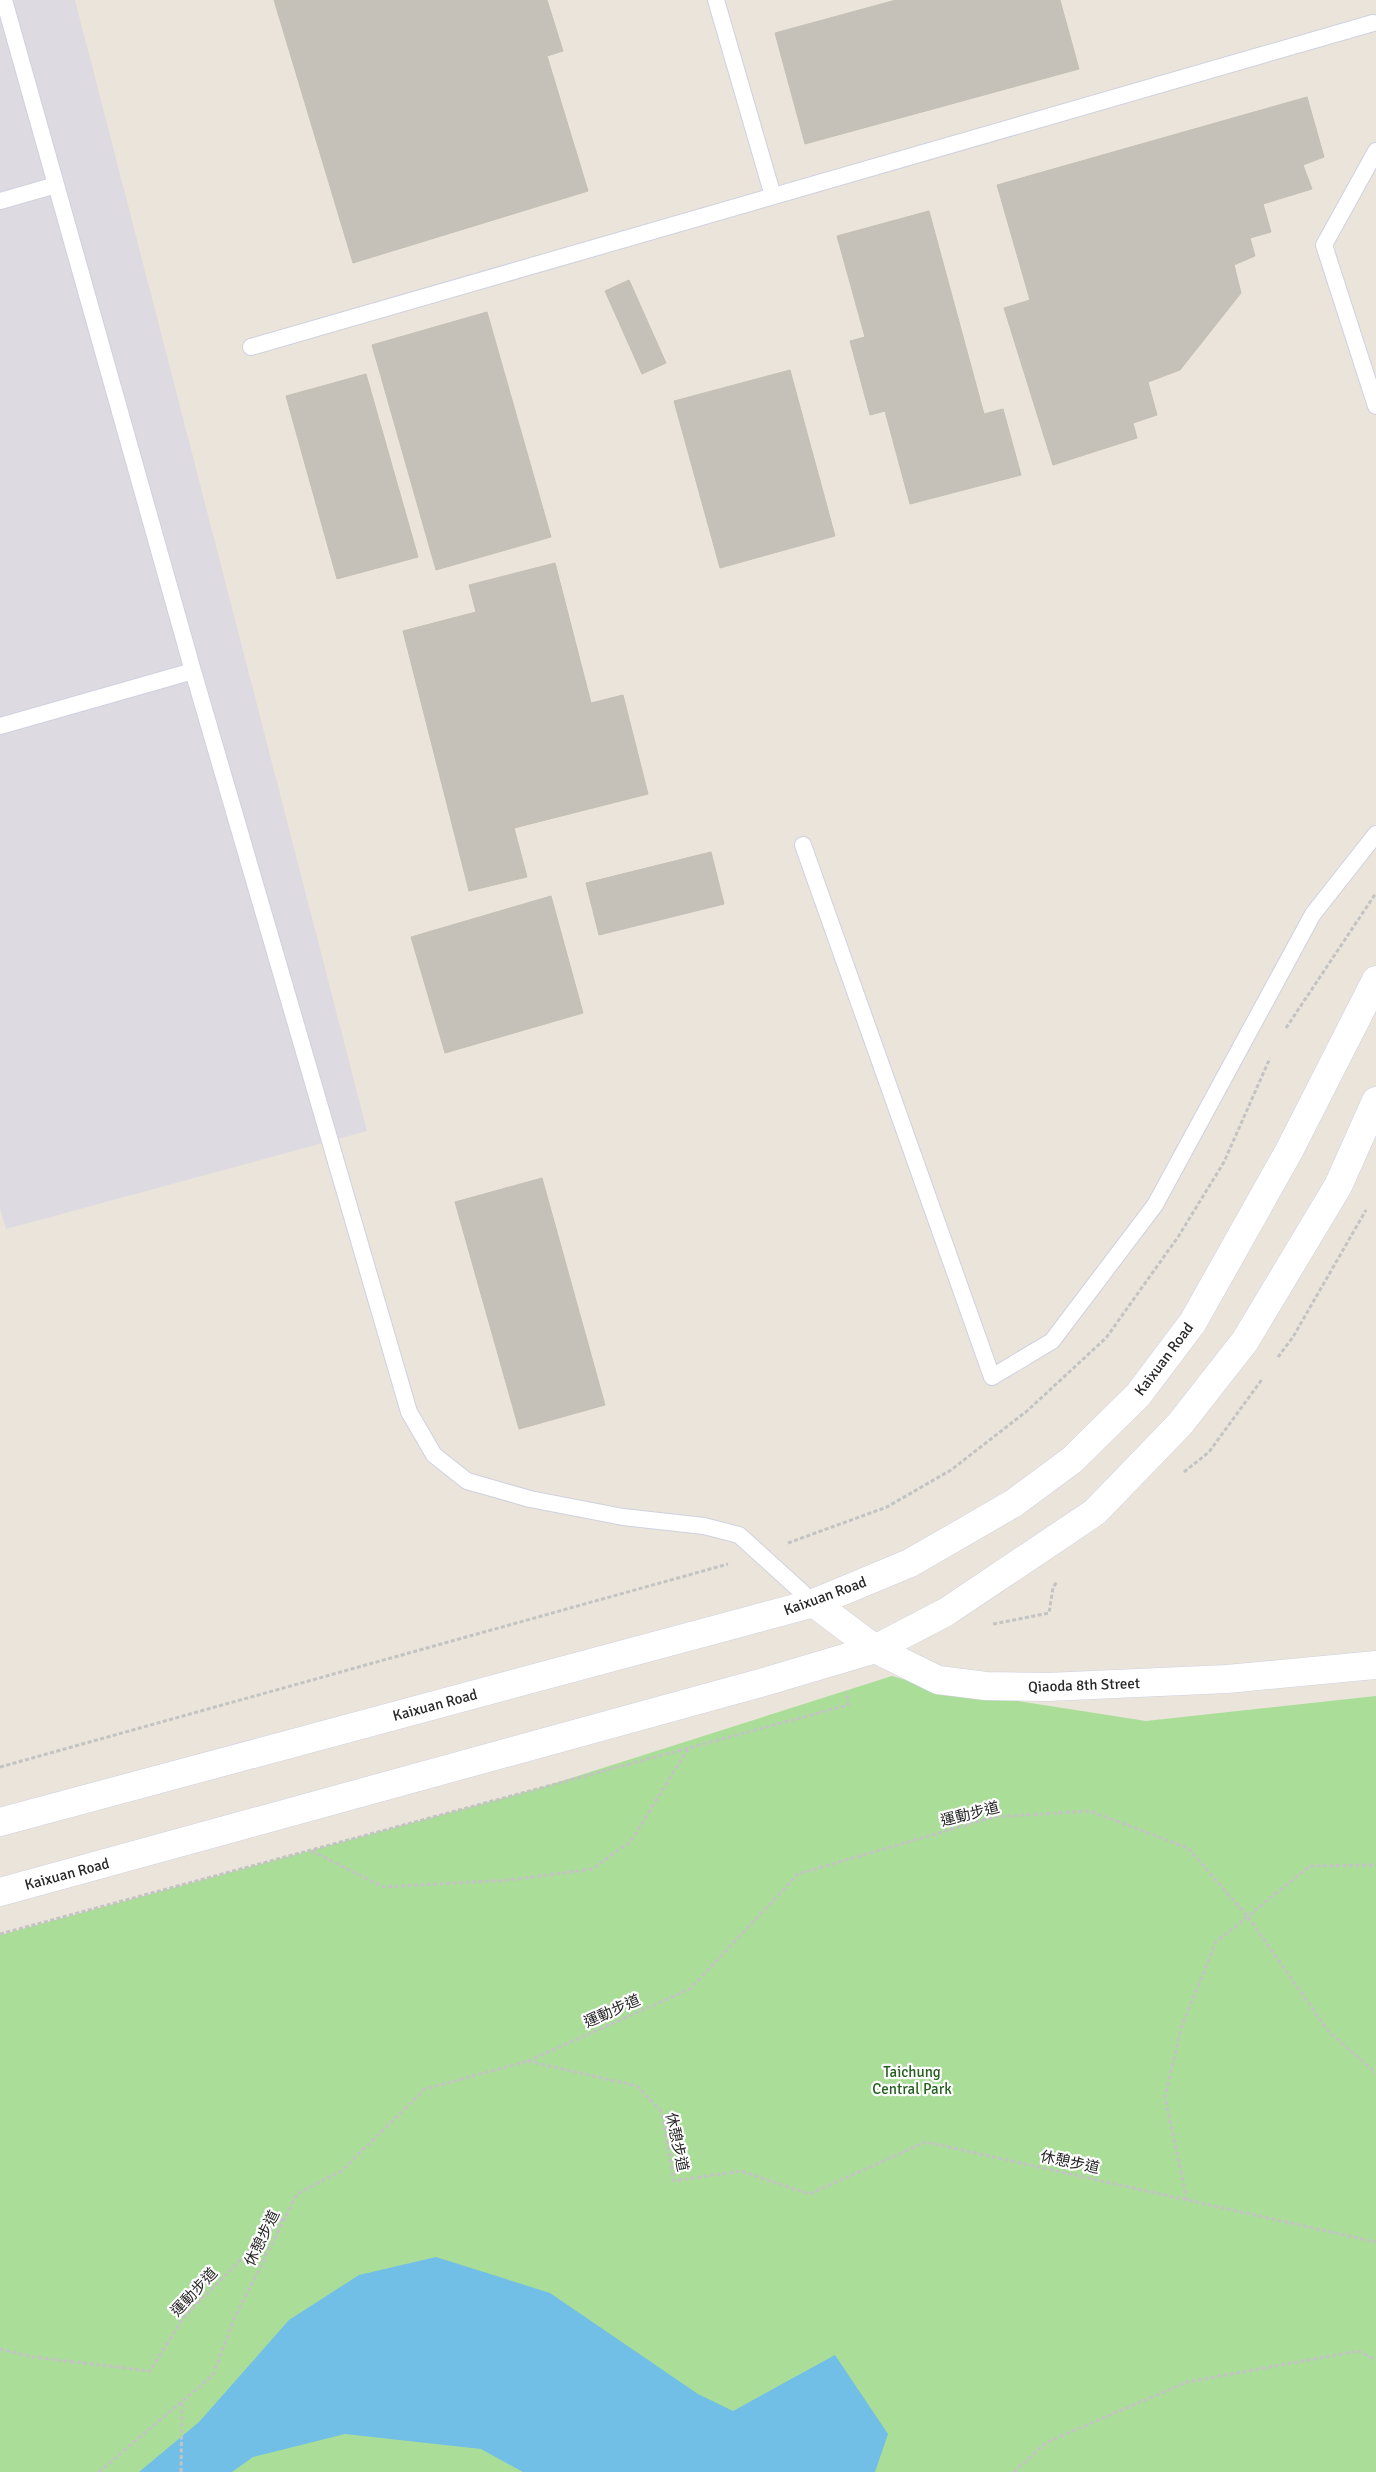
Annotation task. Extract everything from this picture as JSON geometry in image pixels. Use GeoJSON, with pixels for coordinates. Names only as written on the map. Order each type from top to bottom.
{"type":"FeatureCollection","features":[{"type":"Feature","properties":{"kind":"street","name":"Kaixuan Road"},"geometry":{"type":"LineString","coordinates":[[0,1822],[814,1604],[910,1563],[1014,1503],[1072,1460],[1138,1395],[1193,1322],[1289,1151],[1376,980]]}},
{"type":"Feature","properties":{"kind":"street","name":"Kaixuan Road"},"geometry":{"type":"LineString","coordinates":[[0,1892],[688,1705],[874,1649],[946,1612],[1095,1512],[1180,1424],[1245,1341],[1338,1186],[1376,1101]]}},
{"type":"Feature","properties":{"kind":"street","name":"Qiaoda 8th Street"},"geometry":{"type":"LineString","coordinates":[[814,1604],[874,1649],[938,1680],[986,1686],[1048,1687],[1227,1679],[1376,1665]]}},
{"type":"Feature","properties":{"kind":"lane"},"geometry":{"type":"LineString","coordinates":[[4,0],[193,671],[409,1412],[434,1454],[467,1481],[539,1501],[623,1517],[704,1526],[739,1535],[814,1604]]}},
{"type":"Feature","properties":{"kind":"lane"},"geometry":{"type":"LineString","coordinates":[[716,0],[773,196]]}},
{"type":"Feature","properties":{"kind":"lane"},"geometry":{"type":"LineString","coordinates":[[251,347],[1374,23]]}},
{"type":"Feature","properties":{"kind":"lane"},"geometry":{"type":"LineString","coordinates":[[1376,151],[1324,245],[1376,406]]}},
{"type":"Feature","properties":{"kind":"lane"},"geometry":{"type":"LineString","coordinates":[[0,201],[56,185]]}},
{"type":"Feature","properties":{"kind":"lane"},"geometry":{"type":"LineString","coordinates":[[0,726],[193,671]]}},
{"type":"Feature","properties":{"kind":"lane"},"geometry":{"type":"LineString","coordinates":[[802,844],[992,1376],[1052,1341],[1155,1205],[1313,914],[1376,834]]}},
{"type":"Feature","properties":{"kind":"path"},"geometry":{"type":"LineString","coordinates":[[1283,1033],[1376,893]]}},
{"type":"Feature","properties":{"kind":"path"},"geometry":{"type":"LineString","coordinates":[[0,1767],[709,1571],[887,1507],[951,1470],[1027,1411],[1106,1338],[1178,1237],[1224,1162],[1274,1050]]}},
{"type":"Feature","properties":{"kind":"path"},"geometry":{"type":"LineString","coordinates":[[0,1934],[689,1747],[848,1706]]}},
{"type":"Feature","properties":{"kind":"path"},"geometry":{"type":"LineString","coordinates":[[311,1850],[384,1887],[510,1880],[592,1869],[631,1841],[689,1747]]}},
{"type":"Feature","properties":{"kind":"path","name":"運動步道"},"geometry":{"type":"LineString","coordinates":[[528,2061],[690,1989],[798,1874],[994,1817],[1090,1811],[1188,1848],[1248,1917],[1329,2032],[1376,2073]]}},
{"type":"Feature","properties":{"kind":"path"},"geometry":{"type":"LineString","coordinates":[[1187,2200],[1166,2097],[1181,2028],[1216,1942],[1310,1866],[1376,1864]]}},
{"type":"Feature","properties":{"kind":"path","name":"休憩步道"},"geometry":{"type":"LineString","coordinates":[[99,2472],[213,2375],[234,2319],[297,2194],[341,2171],[425,2088],[528,2061],[638,2086],[662,2112],[674,2181],[741,2171],[810,2194],[926,2142],[1376,2242]]}},
{"type":"Feature","properties":{"kind":"path","name":"運動步道"},"geometry":{"type":"LineString","coordinates":[[0,2350],[33,2357],[150,2371],[182,2318],[286,2214]]}},
{"type":"Feature","properties":{"kind":"path"},"geometry":{"type":"LineString","coordinates":[[1014,2472],[1047,2442],[1187,2382],[1358,2350],[1376,2360]]}},
{"type":"Feature","properties":{"kind":"path"},"geometry":{"type":"LineString","coordinates":[[181,2472],[182,2401]]}},
{"type":"Feature","properties":{"kind":"shaded area"},"geometry":{"type":"Polygon","coordinates":[[[0,0],[75,0],[367,1131],[6,1229],[0,1208],[0,0]]]}},
{"type":"Feature","properties":{"kind":"green space","name":"Taichung Central Park"},"geometry":{"type":"Polygon","coordinates":[[[892,1676],[934,1688],[1146,1721],[1376,1696],[1376,2472],[0,2472],[0,1935],[540,1788],[892,1676]]]}},
{"type":"Feature","properties":{"kind":"water"},"geometry":{"type":"Polygon","coordinates":[[[436,2257],[550,2293],[698,2394],[733,2411],[835,2355],[888,2434],[875,2472],[523,2472],[481,2449],[345,2434],[253,2457],[232,2472],[139,2472],[199,2422],[289,2320],[359,2275],[436,2257]]]}},
{"type":"Feature","properties":{"kind":"building"},"geometry":{"type":"Polygon","coordinates":[[[274,0],[547,0],[563,51],[547,56],[588,191],[353,263],[274,0]]]}},
{"type":"Feature","properties":{"kind":"building"},"geometry":{"type":"Polygon","coordinates":[[[896,0],[1060,0],[1079,69],[805,144],[775,33],[896,0]]]}},
{"type":"Feature","properties":{"kind":"building"},"geometry":{"type":"Polygon","coordinates":[[[1307,97],[1324,157],[1303,165],[1312,189],[1263,204],[1271,232],[1250,238],[1255,256],[1234,265],[1241,293],[1180,370],[1148,382],[1157,415],[1133,423],[1137,438],[1053,465],[1004,308],[1030,300],[997,185],[1307,97]]]}},
{"type":"Feature","properties":{"kind":"building"},"geometry":{"type":"Polygon","coordinates":[[[929,211],[984,414],[1003,409],[1021,475],[910,504],[885,411],[870,415],[850,341],[865,337],[837,236],[929,211]]]}},
{"type":"Feature","properties":{"kind":"building"},"geometry":{"type":"Polygon","coordinates":[[[629,280],[666,363],[642,374],[605,291],[629,280]]]}},
{"type":"Feature","properties":{"kind":"building"},"geometry":{"type":"Polygon","coordinates":[[[487,312],[551,537],[436,570],[372,345],[487,312]]]}},
{"type":"Feature","properties":{"kind":"building"},"geometry":{"type":"Polygon","coordinates":[[[790,370],[835,536],[720,568],[674,401],[790,370]]]}},
{"type":"Feature","properties":{"kind":"building"},"geometry":{"type":"Polygon","coordinates":[[[366,374],[418,557],[337,579],[286,396],[366,374]]]}},
{"type":"Feature","properties":{"kind":"building"},"geometry":{"type":"Polygon","coordinates":[[[555,563],[591,703],[623,695],[648,794],[514,828],[527,877],[469,891],[403,631],[476,612],[469,585],[555,563]]]}},
{"type":"Feature","properties":{"kind":"building"},"geometry":{"type":"Polygon","coordinates":[[[711,852],[724,904],[599,935],[586,883],[711,852]]]}},
{"type":"Feature","properties":{"kind":"building"},"geometry":{"type":"Polygon","coordinates":[[[551,896],[583,1013],[445,1053],[411,937],[551,896]]]}},
{"type":"Feature","properties":{"kind":"building"},"geometry":{"type":"Polygon","coordinates":[[[542,1178],[605,1405],[519,1429],[455,1202],[542,1178]]]}}]}
